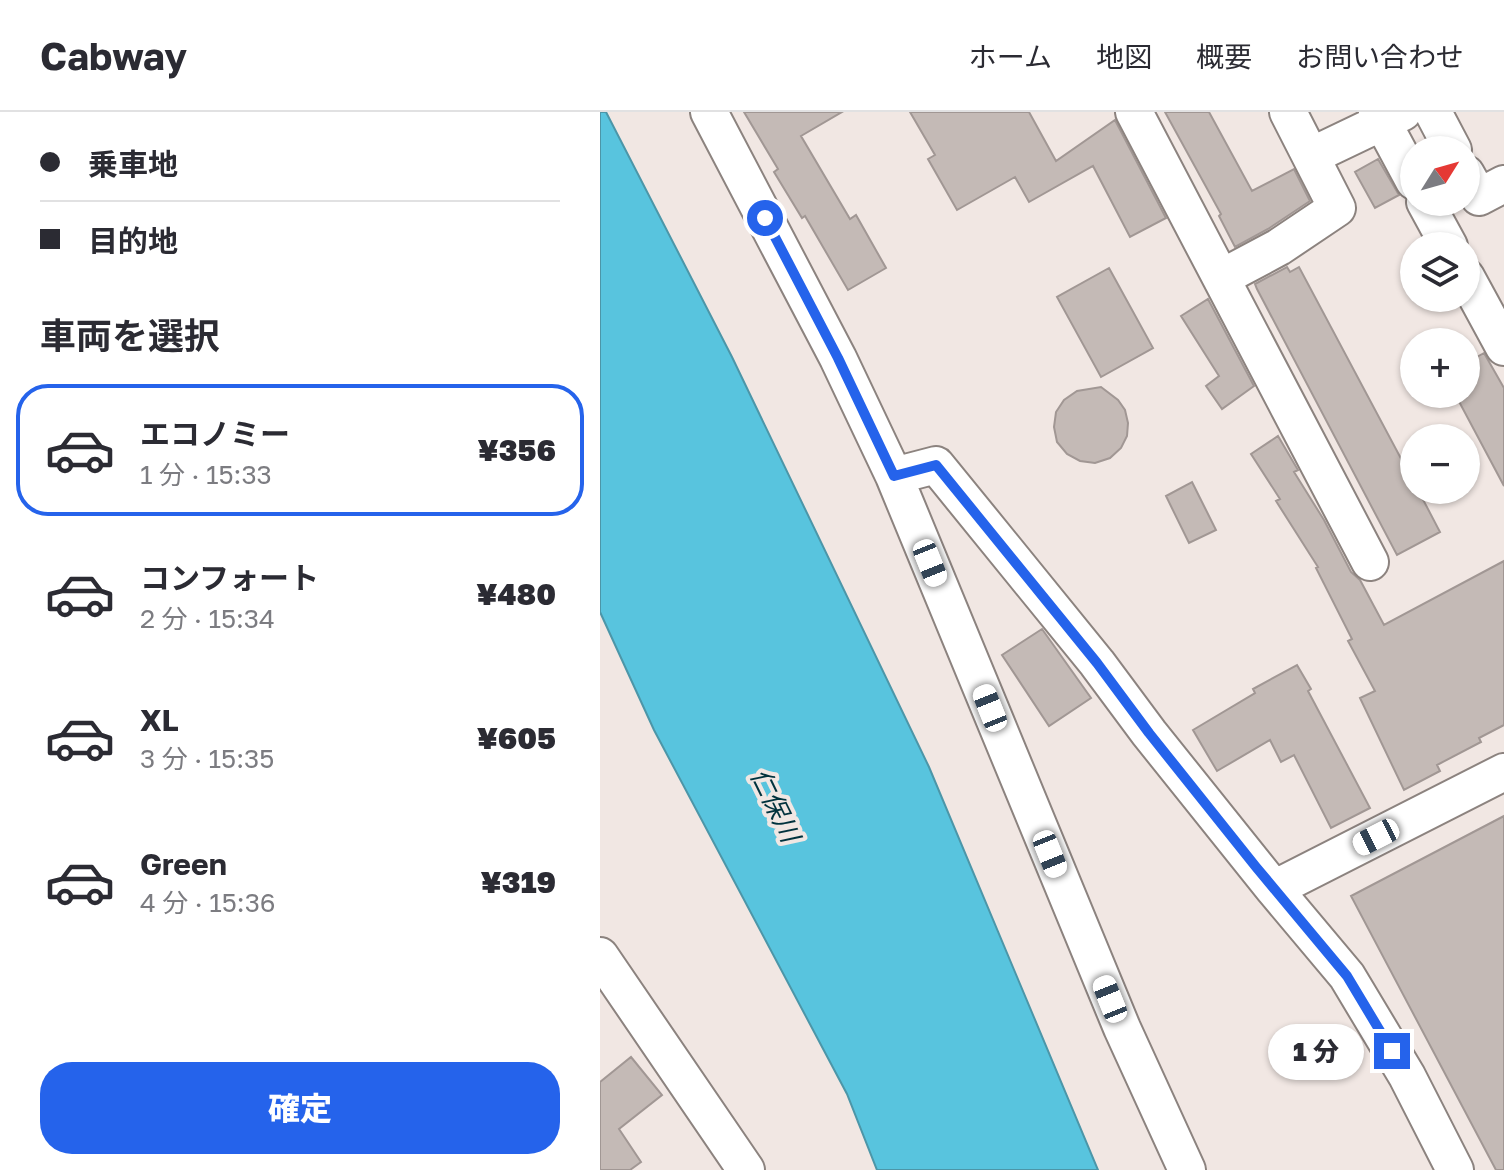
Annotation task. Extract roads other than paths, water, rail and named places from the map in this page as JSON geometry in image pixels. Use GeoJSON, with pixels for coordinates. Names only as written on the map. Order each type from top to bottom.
{"type":"FeatureCollection","features":[{"type":"Feature","properties":{"kind":"street"},"geometry":{"type":"LineString","coordinates":[[709,112],[838,358],[894,476],[1122,1028],[1187,1170]]}},
{"type":"Feature","properties":{"kind":"street"},"geometry":{"type":"LineString","coordinates":[[1134,112],[1370,562]]}},
{"type":"Feature","properties":{"kind":"street"},"geometry":{"type":"LineString","coordinates":[[1221,278],[1279,247],[1337,208],[1288,112]]}},
{"type":"Feature","properties":{"kind":"street"},"geometry":{"type":"LineString","coordinates":[[1433,112],[1446,136]]}},
{"type":"Feature","properties":{"kind":"street"},"geometry":{"type":"LineString","coordinates":[[1311,156],[1388,116],[1400,146]]}},
{"type":"Feature","properties":{"kind":"street"},"geometry":{"type":"LineString","coordinates":[[1480,196],[1504,184]]}},
{"type":"Feature","properties":{"kind":"street"},"geometry":{"type":"LineString","coordinates":[[1480,303],[1504,347]]}},
{"type":"Feature","properties":{"kind":"street"},"geometry":{"type":"LineString","coordinates":[[894,476],[936,465],[1088,651],[1149,733],[1347,976],[1407,1076],[1455,1170]]}},
{"type":"Feature","properties":{"kind":"street"},"geometry":{"type":"LineString","coordinates":[[1274,889],[1504,772]]}},
{"type":"Feature","properties":{"kind":"street"},"geometry":{"type":"LineString","coordinates":[[600,956],[746,1170]]}},
{"type":"Feature","properties":{"kind":"water","name":"仁保川"},"geometry":{"type":"Polygon","coordinates":[[[600,112],[606,112],[732,357],[929,767],[1098,1170],[877,1170],[847,1094],[654,730],[600,612],[600,112]]]}}]}
